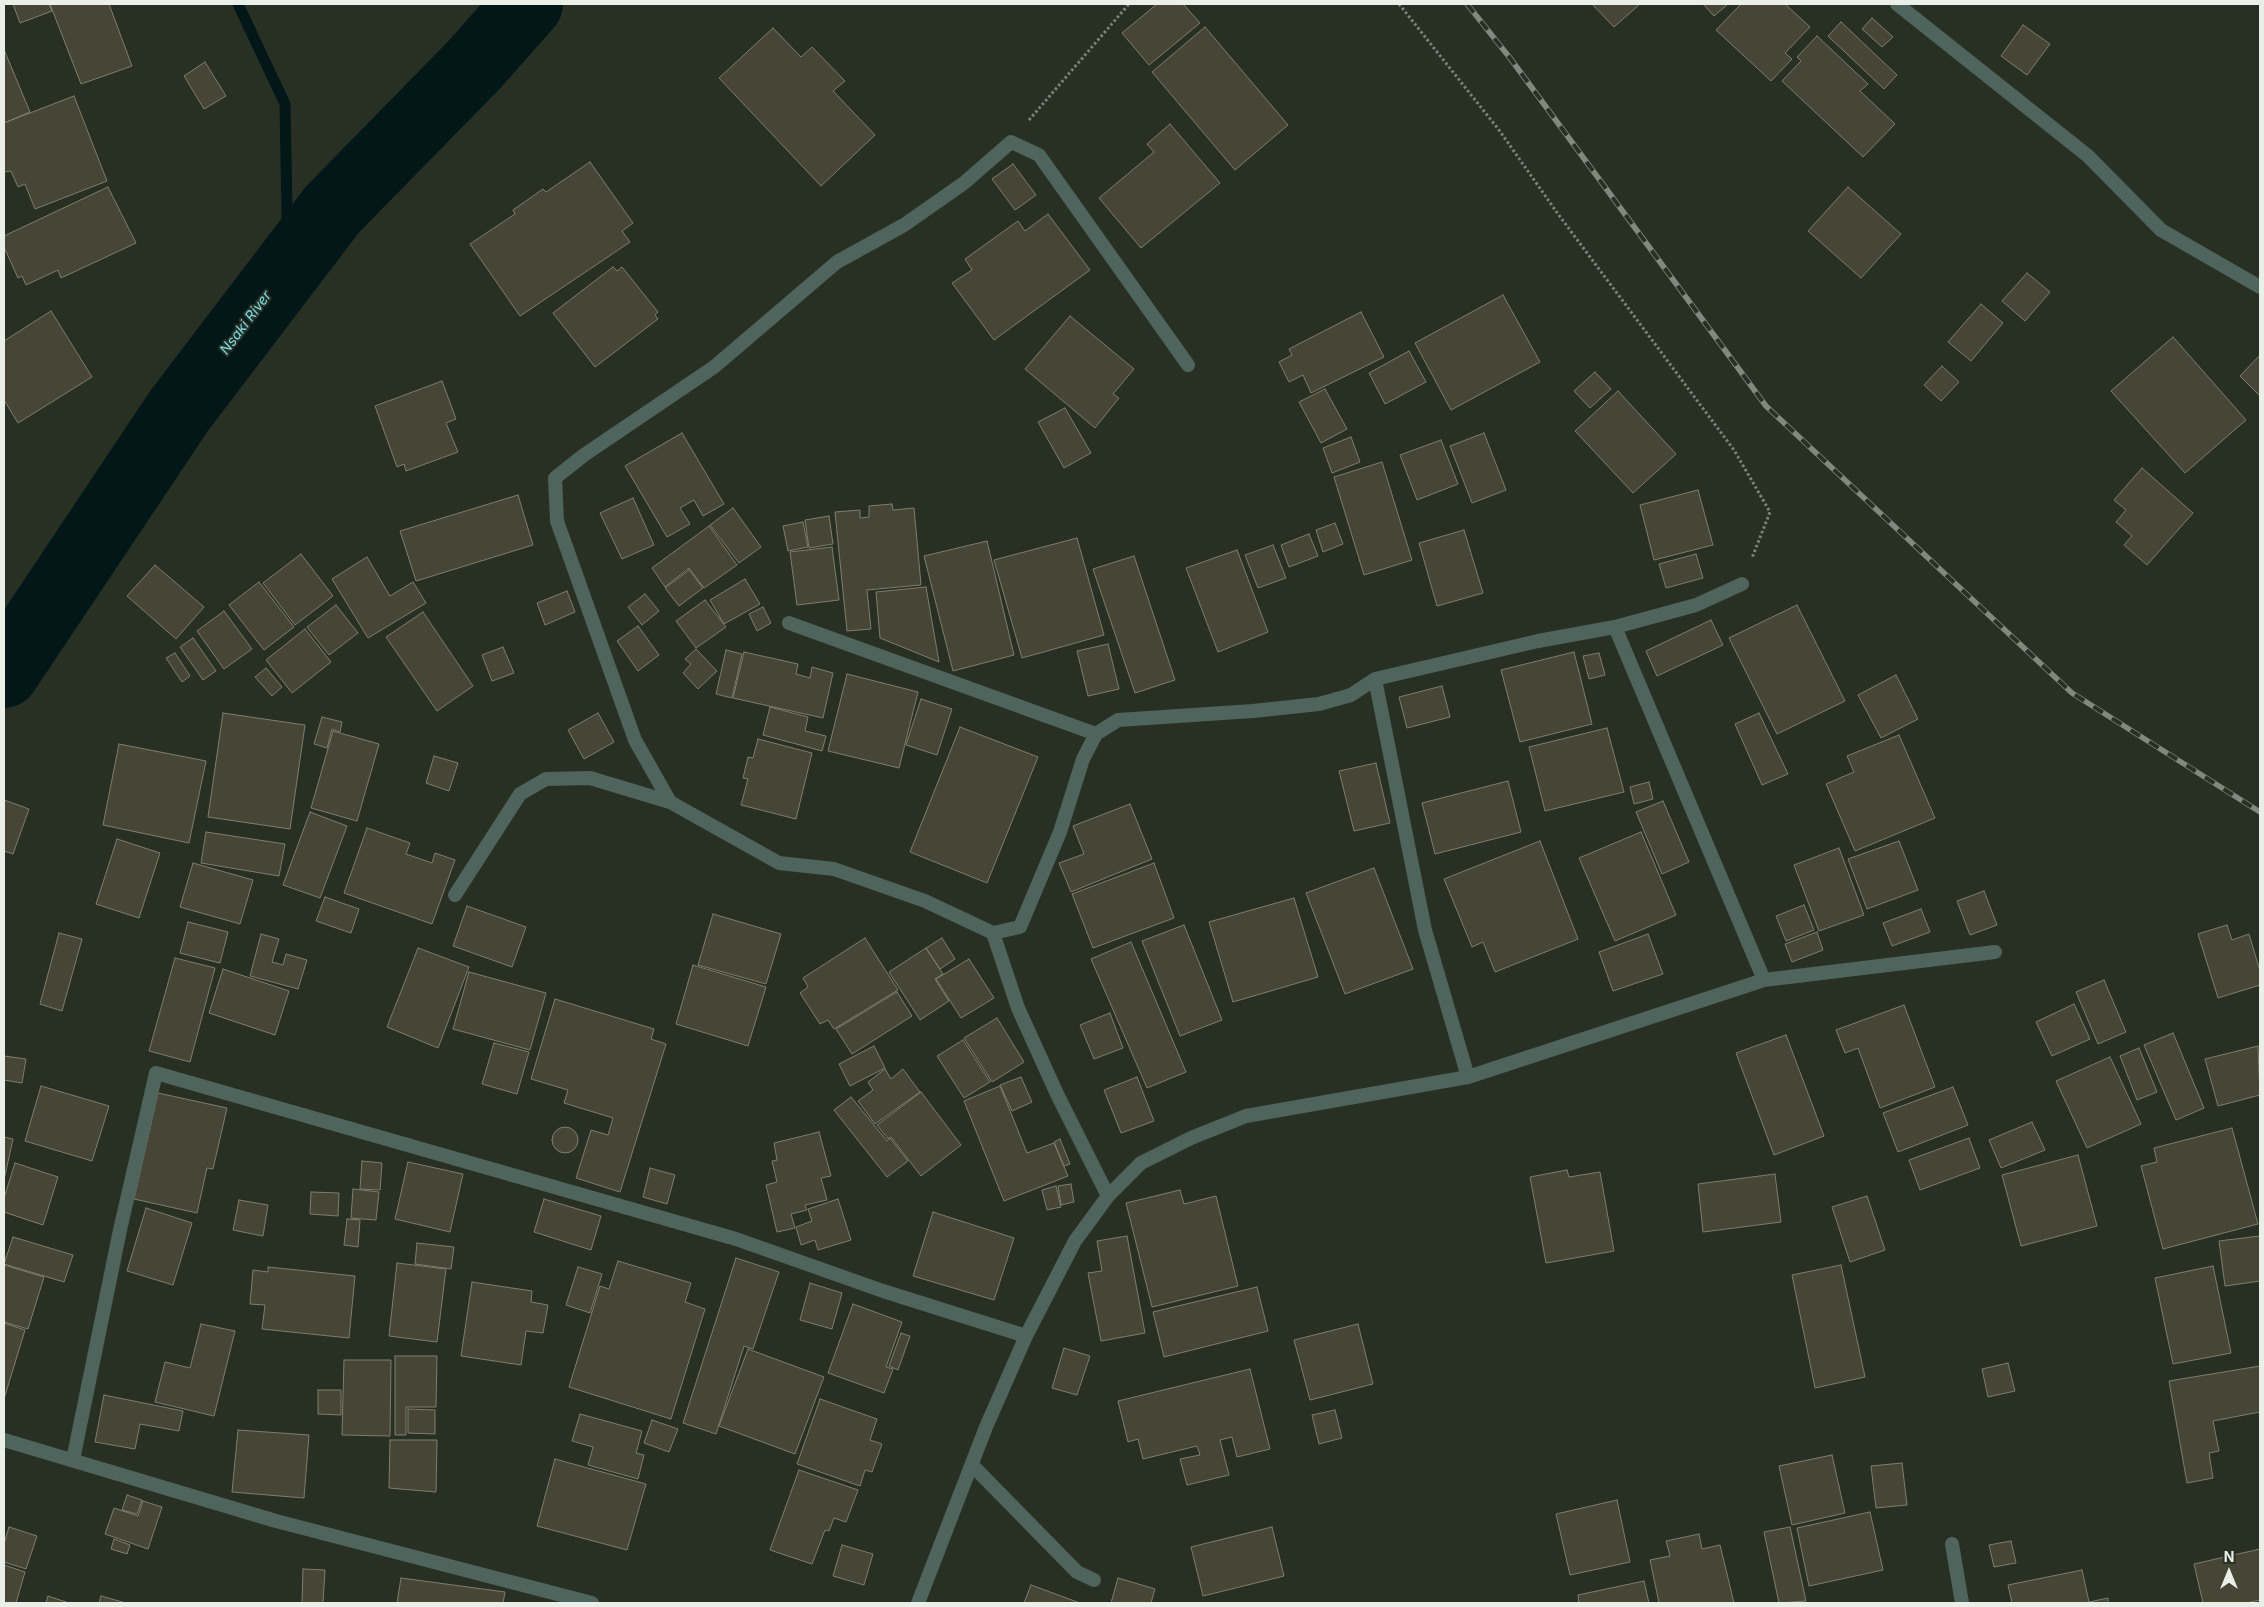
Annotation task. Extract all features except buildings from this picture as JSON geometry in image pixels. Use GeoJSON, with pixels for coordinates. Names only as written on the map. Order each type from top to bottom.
{"type":"FeatureCollection","features":[{"type":"Feature","properties":{"kind":"street"},"geometry":{"type":"LineString","coordinates":[[1897,4],[2088,156],[2161,230],[2260,288]]}},
{"type":"Feature","properties":{"kind":"street"},"geometry":{"type":"LineString","coordinates":[[670,802],[635,740],[557,521],[555,478],[584,455],[714,367],[837,262],[904,225],[964,182],[1010,142],[1039,155],[1188,366]]}},
{"type":"Feature","properties":{"kind":"street"},"geometry":{"type":"LineString","coordinates":[[455,895],[520,794],[546,779],[590,778],[670,802],[779,863],[834,869],[925,901],[993,933],[1020,927],[1060,832],[1083,758],[1096,734],[1118,720],[1253,711],[1319,704],[1351,695],[1375,679],[1538,641],[1615,627],[1696,605],[1742,584]]}},
{"type":"Feature","properties":{"kind":"street"},"geometry":{"type":"LineString","coordinates":[[789,623],[1096,734]]}},
{"type":"Feature","properties":{"kind":"street"},"geometry":{"type":"LineString","coordinates":[[1615,627],[1764,980]]}},
{"type":"Feature","properties":{"kind":"street"},"geometry":{"type":"LineString","coordinates":[[1375,679],[1425,930],[1468,1077]]}},
{"type":"Feature","properties":{"kind":"street"},"geometry":{"type":"LineString","coordinates":[[993,933],[1018,1008],[1057,1094],[1108,1196]]}},
{"type":"Feature","properties":{"kind":"street"},"geometry":{"type":"LineString","coordinates":[[918,1603],[986,1427],[1026,1336],[1075,1241],[1108,1196],[1141,1163],[1190,1138],[1246,1116],[1468,1077],[1764,980],[1996,952]]}},
{"type":"Feature","properties":{"kind":"street"},"geometry":{"type":"LineString","coordinates":[[73,1460],[120,1230],[156,1073],[736,1240],[883,1291],[1026,1336]]}},
{"type":"Feature","properties":{"kind":"street"},"geometry":{"type":"LineString","coordinates":[[4,1440],[276,1521],[592,1603]]}},
{"type":"Feature","properties":{"kind":"street"},"geometry":{"type":"LineString","coordinates":[[972,1465],[1077,1572],[1094,1580]]}},
{"type":"Feature","properties":{"kind":"street"},"geometry":{"type":"LineString","coordinates":[[1952,1544],[1962,1603]]}},
{"type":"Feature","properties":{"kind":"path"},"geometry":{"type":"LineString","coordinates":[[1010,142],[1128,4]]}},
{"type":"Feature","properties":{"kind":"path"},"geometry":{"type":"LineString","coordinates":[[1399,4],[1500,130],[1558,214],[1734,450],[1770,512],[1742,584]]}},
{"type":"Feature","properties":{"kind":"waterway"},"geometry":{"type":"LineString","coordinates":[[238,4],[285,104],[288,268]]}},
{"type":"Feature","properties":{"kind":"waterway","name":"Nsaki River"},"geometry":{"type":"LineString","coordinates":[[4,673],[179,411],[332,210],[474,65],[528,4]]}},
{"type":"Feature","properties":{"kind":"railway"},"geometry":{"type":"LineString","coordinates":[[1467,4],[1510,58],[1766,406],[2072,693],[2260,812]]}}]}
